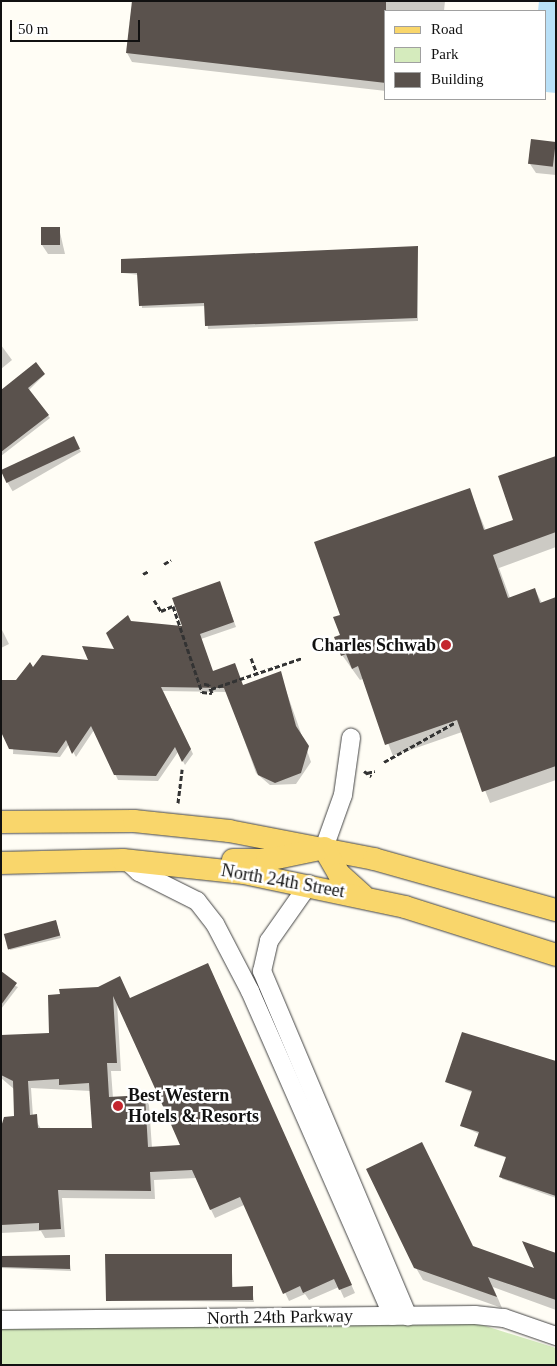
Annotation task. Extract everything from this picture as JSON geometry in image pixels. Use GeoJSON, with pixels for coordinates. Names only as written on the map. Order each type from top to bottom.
{"type":"FeatureCollection","features":[{"type":"Feature","properties":{"kind":"main road"},"geometry":{"type":"LineString","coordinates":[[1,822],[167,824],[324,848],[473,884],[556,910]]}},
{"type":"Feature","properties":{"kind":"main road"},"geometry":{"type":"LineString","coordinates":[[155,862],[182,857],[267,860],[324,848]]}},
{"type":"Feature","properties":{"kind":"main road"},"geometry":{"type":"LineString","coordinates":[[324,848],[339,874],[363,896]]}},
{"type":"Feature","properties":{"kind":"main road","name":"North 24th Street"},"geometry":{"type":"LineString","coordinates":[[1,863],[126,860],[155,862],[309,884],[363,896],[556,955]]}},
{"type":"Feature","properties":{"kind":"street"},"geometry":{"type":"LineString","coordinates":[[324,848],[343,795],[351,738]]}},
{"type":"Feature","properties":{"kind":"street"},"geometry":{"type":"LineString","coordinates":[[126,860],[138,872],[197,901],[215,924],[250,991],[401,1316]]}},
{"type":"Feature","properties":{"kind":"street"},"geometry":{"type":"LineString","coordinates":[[309,884],[269,941],[262,971],[401,1316]]}},
{"type":"Feature","properties":{"kind":"street","name":"North 24th Parkway"},"geometry":{"type":"LineString","coordinates":[[1,1320],[401,1316],[504,1318],[556,1336]]}},
{"type":"Feature","properties":{"kind":"path"},"geometry":{"type":"LineString","coordinates":[[164,564],[171,560]]}},
{"type":"Feature","properties":{"kind":"path"},"geometry":{"type":"LineString","coordinates":[[143,574],[148,571]]}},
{"type":"Feature","properties":{"kind":"path"},"geometry":{"type":"LineString","coordinates":[[154,600],[161,611],[173,606],[202,683],[204,695],[212,693],[211,689]]}},
{"type":"Feature","properties":{"kind":"path"},"geometry":{"type":"LineString","coordinates":[[251,658],[257,674]]}},
{"type":"Feature","properties":{"kind":"path"},"geometry":{"type":"LineString","coordinates":[[211,689],[302,658]]}},
{"type":"Feature","properties":{"kind":"path"},"geometry":{"type":"LineString","coordinates":[[202,683],[211,689]]}},
{"type":"Feature","properties":{"kind":"path"},"geometry":{"type":"LineString","coordinates":[[384,762],[456,722]]}},
{"type":"Feature","properties":{"kind":"path"},"geometry":{"type":"LineString","coordinates":[[362,768],[371,776]]}},
{"type":"Feature","properties":{"kind":"path"},"geometry":{"type":"LineString","coordinates":[[178,803],[182,769]]}},
{"type":"Feature","properties":{"kind":"path"},"geometry":{"type":"LineString","coordinates":[[367,773],[375,772]]}},
{"type":"Feature","properties":{"kind":"green space"},"geometry":{"type":"Polygon","coordinates":[[[476,1323],[556,1348],[556,1365],[1,1365],[1,1328],[476,1323]]]}},
{"type":"Feature","properties":{"kind":"water"},"geometry":{"type":"Polygon","coordinates":[[[539,1],[556,1],[556,93],[547,92],[547,10],[538,10],[539,1]]]}},
{"type":"Feature","properties":{"kind":"building"},"geometry":{"type":"Polygon","coordinates":[[[132,1],[386,1],[386,10],[384,10],[384,83],[126,53],[132,1]]]}},
{"type":"Feature","properties":{"kind":"building"},"geometry":{"type":"Polygon","coordinates":[[[531,139],[556,142],[553,167],[528,164],[531,139]]]}},
{"type":"Feature","properties":{"kind":"building"},"geometry":{"type":"Polygon","coordinates":[[[41,227],[60,227],[60,245],[41,245],[41,227]]]}},
{"type":"Feature","properties":{"kind":"building"},"geometry":{"type":"Polygon","coordinates":[[[418,246],[417,318],[205,326],[204,303],[139,306],[137,273],[121,273],[121,259],[418,246]]]}},
{"type":"Feature","properties":{"kind":"building"},"geometry":{"type":"Polygon","coordinates":[[[36,362],[45,374],[28,388],[49,415],[1,452],[1,390],[36,362]]]}},
{"type":"Feature","properties":{"kind":"building"},"geometry":{"type":"Polygon","coordinates":[[[74,436],[80,449],[7,483],[1,470],[74,436]]]}},
{"type":"Feature","properties":{"kind":"building","name":"Charles Schwab"},"geometry":{"type":"Polygon","coordinates":[[[556,456],[556,532],[493,555],[508,598],[535,588],[540,603],[556,597],[556,766],[482,792],[457,720],[385,745],[358,666],[352,669],[346,654],[341,656],[334,637],[340,635],[333,617],[340,615],[314,542],[470,488],[484,530],[513,520],[498,476],[556,456]]]}},
{"type":"Feature","properties":{"kind":"building"},"geometry":{"type":"Polygon","coordinates":[[[220,581],[234,622],[200,634],[213,671],[235,663],[243,685],[281,671],[296,726],[309,746],[301,773],[275,783],[258,775],[224,688],[161,687],[191,749],[182,762],[175,747],[156,776],[114,775],[91,726],[72,754],[66,740],[57,753],[9,749],[1,732],[1,680],[16,680],[30,662],[33,667],[42,655],[88,660],[82,646],[114,649],[106,633],[128,615],[131,621],[182,626],[172,598],[220,581]]]}},
{"type":"Feature","properties":{"kind":"building"},"geometry":{"type":"Polygon","coordinates":[[[56,920],[60,935],[8,949],[4,934],[56,920]]]}},
{"type":"Feature","properties":{"kind":"building"},"geometry":{"type":"Polygon","coordinates":[[[208,963],[352,1285],[339,1290],[334,1279],[303,1293],[300,1286],[283,1294],[240,1197],[210,1210],[192,1170],[150,1172],[151,1191],[58,1190],[61,1229],[39,1230],[39,1223],[1,1225],[1,1127],[4,1117],[14,1116],[13,1081],[1,1075],[1,1035],[49,1033],[48,995],[60,994],[59,989],[98,987],[120,976],[130,998],[208,963]],[[113,996],[117,1063],[107,1063],[109,1097],[145,1095],[148,1147],[180,1145],[158,1095],[113,996]],[[59,1079],[28,1081],[30,1115],[37,1114],[38,1128],[92,1128],[89,1083],[59,1085],[59,1079]]]}},
{"type":"Feature","properties":{"kind":"building"},"geometry":{"type":"Polygon","coordinates":[[[1,971],[17,983],[1,1005],[1,971]]]}},
{"type":"Feature","properties":{"kind":"building"},"geometry":{"type":"Polygon","coordinates":[[[462,1032],[556,1061],[556,1196],[499,1177],[506,1157],[474,1146],[479,1132],[460,1126],[472,1091],[445,1082],[462,1032]]]}},
{"type":"Feature","properties":{"kind":"building"},"geometry":{"type":"Polygon","coordinates":[[[422,1142],[473,1246],[534,1268],[522,1241],[556,1253],[556,1300],[488,1277],[497,1297],[414,1268],[366,1169],[422,1142]]]}},
{"type":"Feature","properties":{"kind":"building"},"geometry":{"type":"Polygon","coordinates":[[[105,1254],[232,1254],[232,1287],[253,1286],[253,1300],[106,1301],[105,1254]]]}},
{"type":"Feature","properties":{"kind":"building"},"geometry":{"type":"Polygon","coordinates":[[[70,1255],[70,1269],[1,1267],[1,1256],[70,1255]]]}},
{"type":"Feature","properties":{"kind":"place","name":"Charles Schwab"},"geometry":{"type":"Point","coordinates":[446,645]}},
{"type":"Feature","properties":{"kind":"place","name":"Best Western Hotels & Resorts"},"geometry":{"type":"Point","coordinates":[118,1106]}}]}
